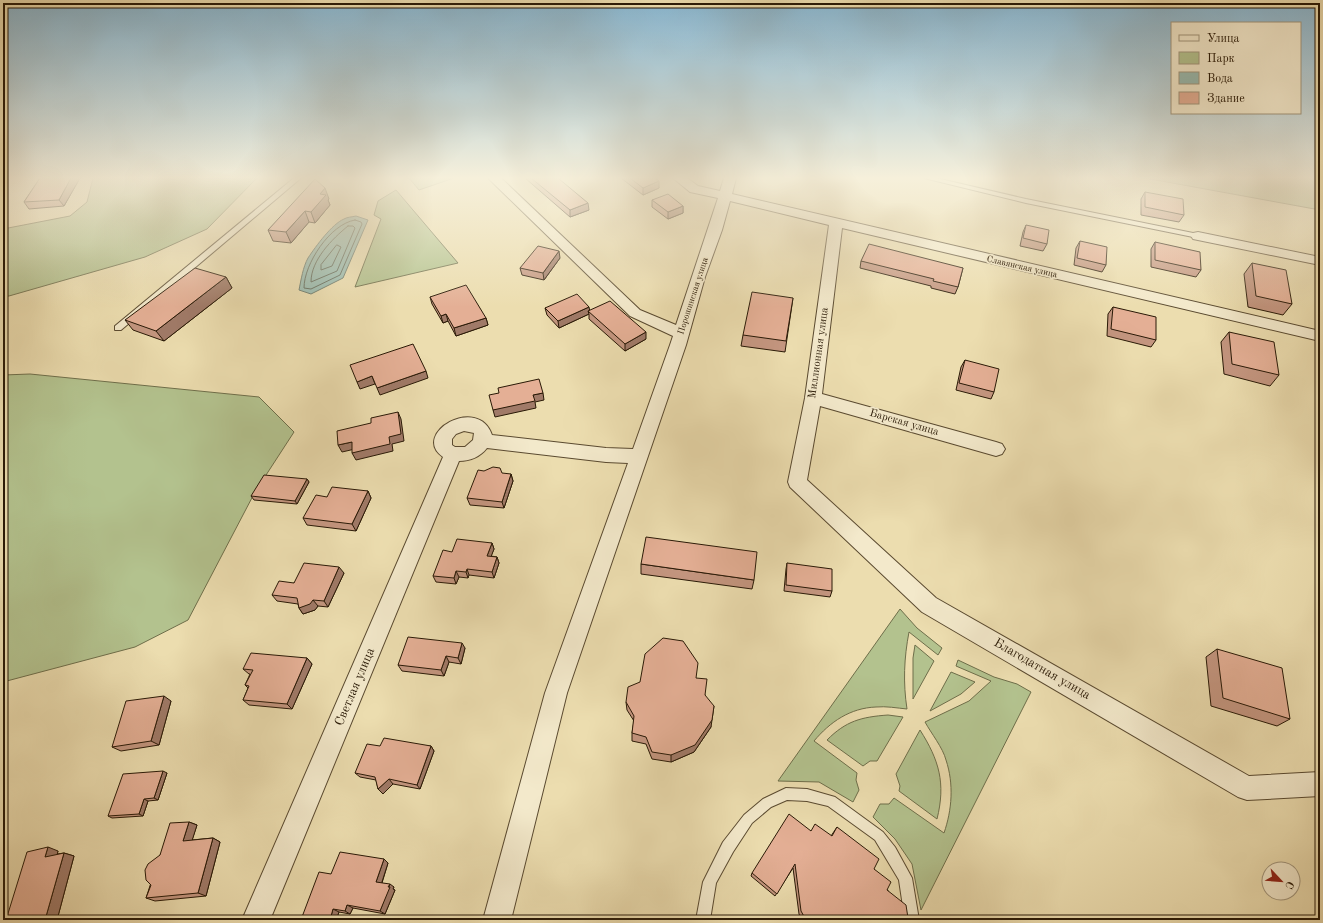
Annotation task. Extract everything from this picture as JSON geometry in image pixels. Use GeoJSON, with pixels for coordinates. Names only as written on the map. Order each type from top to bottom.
{"type":"FeatureCollection","features":[{"type":"Feature","properties":{"kind":"street"},"geometry":{"type":"LineString","coordinates":[[539,221],[635,313],[679,339]]}},
{"type":"Feature","properties":{"kind":"street","name":"Порошинская улица"},"geometry":{"type":"LineString","coordinates":[[497,920],[556,693],[639,456],[717,221]]}},
{"type":"Feature","properties":{"kind":"street","name":"Славянская улица"},"geometry":{"type":"LineString","coordinates":[[824,221],[1320,336]]}},
{"type":"Feature","properties":{"kind":"street","name":"Миллионная улица"},"geometry":{"type":"LineString","coordinates":[[797,482],[813,398],[836,224]]}},
{"type":"Feature","properties":{"kind":"street"},"geometry":{"type":"LineString","coordinates":[[1198,236],[1320,261]]}},
{"type":"Feature","properties":{"kind":"street","name":"Барская улица"},"geometry":{"type":"LineString","coordinates":[[813,398],[996,449]]}},
{"type":"Feature","properties":{"kind":"street"},"geometry":{"type":"LineString","coordinates":[[469,424],[475,425],[482,431],[483,441],[479,447],[473,451],[461,455],[453,454],[447,452],[442,443],[446,433],[456,426],[469,424]]}},
{"type":"Feature","properties":{"kind":"street"},"geometry":{"type":"LineString","coordinates":[[483,441],[606,455],[639,456]]}},
{"type":"Feature","properties":{"kind":"street","name":"Светлая улица"},"geometry":{"type":"LineString","coordinates":[[256,920],[453,454]]}},
{"type":"Feature","properties":{"kind":"street","name":"Благодатная улица"},"geometry":{"type":"LineString","coordinates":[[797,482],[929,605],[1247,788],[1320,784]]}},
{"type":"Feature","properties":{"kind":"lane"},"geometry":{"type":"LineString","coordinates":[[118,328],[246,221]]}},
{"type":"Feature","properties":{"kind":"lane"},"geometry":{"type":"LineString","coordinates":[[1125,221],[1198,236]]}},
{"type":"Feature","properties":{"kind":"lane"},"geometry":{"type":"LineString","coordinates":[[703,920],[702,916],[710,882],[728,847],[748,819],[767,803],[786,794],[807,794],[831,801],[879,836],[905,878],[912,920]]}},
{"type":"Feature","properties":{"kind":"green space"},"geometry":{"type":"Polygon","coordinates":[[[44,221],[215,221],[207,229],[145,257],[9,296],[3,296],[3,229],[44,221]]]}},
{"type":"Feature","properties":{"kind":"green space"},"geometry":{"type":"Polygon","coordinates":[[[380,221],[422,221],[458,263],[355,287],[380,221]]]}},
{"type":"Feature","properties":{"kind":"green space"},"geometry":{"type":"Polygon","coordinates":[[[30,374],[259,397],[294,432],[255,492],[188,620],[135,647],[3,682],[3,375],[30,374]]]}},
{"type":"Feature","properties":{"kind":"green space"},"geometry":{"type":"Polygon","coordinates":[[[900,609],[917,628],[942,648],[938,655],[909,632],[905,670],[907,709],[880,707],[867,708],[849,713],[834,722],[814,741],[857,773],[856,780],[859,790],[853,802],[819,782],[778,781],[900,609]]]}},
{"type":"Feature","properties":{"kind":"green space"},"geometry":{"type":"Polygon","coordinates":[[[915,645],[934,661],[913,699],[913,658],[915,645]]]}},
{"type":"Feature","properties":{"kind":"green space"},"geometry":{"type":"Polygon","coordinates":[[[958,660],[994,677],[1017,684],[1031,692],[921,910],[912,864],[895,839],[873,817],[880,804],[889,804],[894,798],[944,833],[949,815],[951,797],[949,769],[940,746],[925,722],[969,701],[991,681],[956,666],[958,660]]]}},
{"type":"Feature","properties":{"kind":"green space"},"geometry":{"type":"Polygon","coordinates":[[[951,672],[975,682],[961,694],[930,711],[951,672]]]}},
{"type":"Feature","properties":{"kind":"green space"},"geometry":{"type":"Polygon","coordinates":[[[888,715],[903,717],[877,761],[870,761],[863,766],[827,740],[841,728],[854,721],[888,715]]]}},
{"type":"Feature","properties":{"kind":"green space"},"geometry":{"type":"Polygon","coordinates":[[[920,730],[932,752],[939,772],[941,794],[937,819],[899,791],[900,786],[896,774],[920,730]]]}},
{"type":"Feature","properties":{"kind":"water"},"geometry":{"type":"Polygon","coordinates":[[[368,221],[343,278],[311,294],[299,290],[302,274],[308,258],[329,230],[339,222],[368,221]]]}},
{"type":"Feature","properties":{"kind":"building"},"geometry":{"type":"Polygon","coordinates":[[[276,221],[296,221],[286,232],[268,230],[276,221]]]}},
{"type":"Feature","properties":{"kind":"building"},"geometry":{"type":"Polygon","coordinates":[[[1026,225],[1049,230],[1047,244],[1023,238],[1026,225]]]}},
{"type":"Feature","properties":{"kind":"building"},"geometry":{"type":"Polygon","coordinates":[[[1080,241],[1107,247],[1106,265],[1077,258],[1080,241]]]}},
{"type":"Feature","properties":{"kind":"building"},"geometry":{"type":"Polygon","coordinates":[[[1155,242],[1200,252],[1201,270],[1155,260],[1155,242]]]}},
{"type":"Feature","properties":{"kind":"building"},"geometry":{"type":"Polygon","coordinates":[[[869,244],[963,268],[958,287],[933,281],[934,279],[861,261],[869,244]]]}},
{"type":"Feature","properties":{"kind":"building"},"geometry":{"type":"Polygon","coordinates":[[[538,246],[559,251],[543,273],[520,268],[538,246]]]}},
{"type":"Feature","properties":{"kind":"building"},"geometry":{"type":"Polygon","coordinates":[[[1252,263],[1286,270],[1292,304],[1256,296],[1252,263]]]}},
{"type":"Feature","properties":{"kind":"building"},"geometry":{"type":"Polygon","coordinates":[[[195,268],[226,277],[156,331],[125,320],[195,268]]]}},
{"type":"Feature","properties":{"kind":"building"},"geometry":{"type":"Polygon","coordinates":[[[466,285],[486,318],[454,328],[446,314],[441,316],[430,297],[466,285]]]}},
{"type":"Feature","properties":{"kind":"building"},"geometry":{"type":"Polygon","coordinates":[[[752,292],[793,298],[786,341],[743,335],[752,292]]]}},
{"type":"Feature","properties":{"kind":"building"},"geometry":{"type":"Polygon","coordinates":[[[577,294],[589,307],[558,321],[545,308],[577,294]]]}},
{"type":"Feature","properties":{"kind":"building"},"geometry":{"type":"Polygon","coordinates":[[[610,301],[646,332],[625,344],[588,311],[610,301]]]}},
{"type":"Feature","properties":{"kind":"building"},"geometry":{"type":"Polygon","coordinates":[[[1113,307],[1156,317],[1156,340],[1111,329],[1113,307]]]}},
{"type":"Feature","properties":{"kind":"building"},"geometry":{"type":"Polygon","coordinates":[[[1229,332],[1274,342],[1279,375],[1232,364],[1229,332]]]}},
{"type":"Feature","properties":{"kind":"building"},"geometry":{"type":"Polygon","coordinates":[[[413,344],[426,371],[377,388],[372,376],[357,382],[350,365],[413,344]]]}},
{"type":"Feature","properties":{"kind":"building"},"geometry":{"type":"Polygon","coordinates":[[[965,360],[999,369],[994,392],[959,383],[965,360]]]}},
{"type":"Feature","properties":{"kind":"building"},"geometry":{"type":"Polygon","coordinates":[[[539,379],[543,393],[533,395],[535,401],[493,410],[489,395],[499,393],[498,388],[539,379]]]}},
{"type":"Feature","properties":{"kind":"building"},"geometry":{"type":"Polygon","coordinates":[[[398,412],[401,434],[389,437],[390,444],[352,453],[352,442],[338,445],[337,431],[371,423],[371,418],[398,412]]]}},
{"type":"Feature","properties":{"kind":"building"},"geometry":{"type":"Polygon","coordinates":[[[493,467],[500,468],[502,473],[511,474],[502,502],[467,498],[478,470],[484,471],[493,467]]]}},
{"type":"Feature","properties":{"kind":"building"},"geometry":{"type":"Polygon","coordinates":[[[264,475],[307,479],[295,501],[251,496],[264,475]]]}},
{"type":"Feature","properties":{"kind":"building"},"geometry":{"type":"Polygon","coordinates":[[[332,487],[368,491],[352,524],[303,518],[316,495],[327,497],[332,487]]]}},
{"type":"Feature","properties":{"kind":"building"},"geometry":{"type":"Polygon","coordinates":[[[646,537],[757,552],[754,580],[641,564],[646,537]]]}},
{"type":"Feature","properties":{"kind":"building"},"geometry":{"type":"Polygon","coordinates":[[[457,539],[492,543],[487,556],[497,557],[492,572],[467,569],[466,572],[456,571],[454,578],[433,576],[443,550],[452,552],[457,539]]]}},
{"type":"Feature","properties":{"kind":"building"},"geometry":{"type":"Polygon","coordinates":[[[304,563],[339,567],[324,601],[313,600],[310,604],[299,608],[297,598],[272,595],[279,581],[294,583],[304,563]]]}},
{"type":"Feature","properties":{"kind":"building"},"geometry":{"type":"Polygon","coordinates":[[[787,563],[832,569],[832,591],[786,585],[787,563]]]}},
{"type":"Feature","properties":{"kind":"building"},"geometry":{"type":"Polygon","coordinates":[[[408,637],[462,643],[458,658],[446,656],[441,670],[398,665],[408,637]]]}},
{"type":"Feature","properties":{"kind":"building"},"geometry":{"type":"Polygon","coordinates":[[[663,638],[683,641],[698,663],[696,678],[707,679],[705,695],[714,706],[712,720],[695,745],[671,755],[652,752],[646,737],[632,733],[634,716],[626,702],[628,687],[640,682],[645,654],[663,638]]]}},
{"type":"Feature","properties":{"kind":"building"},"geometry":{"type":"Polygon","coordinates":[[[1217,649],[1282,668],[1290,719],[1223,698],[1217,649]]]}},
{"type":"Feature","properties":{"kind":"building"},"geometry":{"type":"Polygon","coordinates":[[[251,653],[307,658],[287,704],[243,700],[249,686],[245,685],[253,670],[243,669],[251,653]]]}},
{"type":"Feature","properties":{"kind":"building"},"geometry":{"type":"Polygon","coordinates":[[[164,696],[151,741],[112,747],[126,701],[164,696]]]}},
{"type":"Feature","properties":{"kind":"building"},"geometry":{"type":"Polygon","coordinates":[[[384,738],[431,746],[417,785],[389,779],[378,789],[375,777],[355,773],[367,744],[380,746],[384,738]]]}},
{"type":"Feature","properties":{"kind":"building"},"geometry":{"type":"Polygon","coordinates":[[[163,771],[154,798],[144,799],[139,814],[108,816],[123,774],[163,771]]]}},
{"type":"Feature","properties":{"kind":"building"},"geometry":{"type":"Polygon","coordinates":[[[789,814],[811,831],[815,824],[832,836],[837,827],[879,859],[874,869],[891,882],[887,890],[906,905],[907,920],[806,920],[801,911],[795,864],[777,894],[752,873],[789,814]]]}},
{"type":"Feature","properties":{"kind":"building"},"geometry":{"type":"Polygon","coordinates":[[[189,822],[183,841],[213,838],[198,893],[146,898],[151,885],[146,880],[145,870],[148,864],[160,855],[170,823],[189,822]]]}},
{"type":"Feature","properties":{"kind":"building"},"geometry":{"type":"Polygon","coordinates":[[[48,847],[45,857],[64,853],[45,920],[31,920],[32,917],[6,920],[27,852],[48,847]]]}},
{"type":"Feature","properties":{"kind":"building"},"geometry":{"type":"Polygon","coordinates":[[[340,852],[384,859],[376,882],[390,884],[388,887],[390,887],[380,911],[347,905],[345,911],[333,909],[330,920],[318,920],[302,917],[319,872],[331,874],[340,852]]]}}]}
